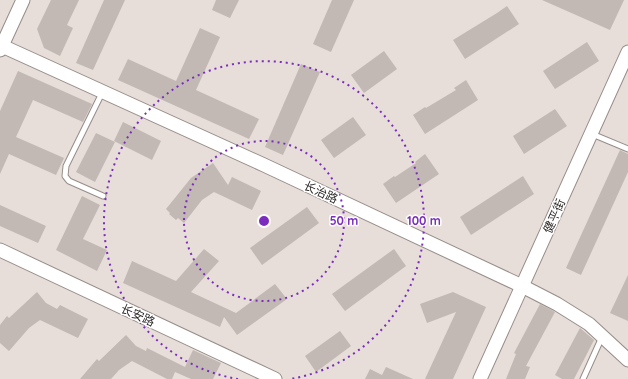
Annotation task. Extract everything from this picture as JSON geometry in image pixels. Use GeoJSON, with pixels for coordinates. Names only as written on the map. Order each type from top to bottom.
{"type":"FeatureCollection","features":[{"type":"Feature","properties":{"kind":"street"},"geometry":{"type":"LineString","coordinates":[[1,47],[23,0]]}},
{"type":"Feature","properties":{"kind":"street","name":"长治路"},"geometry":{"type":"LineString","coordinates":[[1,47],[103,92],[522,286],[557,304],[589,324],[628,360]]}},
{"type":"Feature","properties":{"kind":"street","name":"健平街"},"geometry":{"type":"LineString","coordinates":[[480,379],[628,52]]}},
{"type":"Feature","properties":{"kind":"street","name":"长安路"},"geometry":{"type":"LineString","coordinates":[[0,250],[276,379]]}},
{"type":"Feature","properties":{"kind":"lane"},"geometry":{"type":"LineString","coordinates":[[102,196],[69,181],[65,176],[66,166],[103,92]]}},
{"type":"Feature","properties":{"kind":"lane"},"geometry":{"type":"LineString","coordinates":[[591,133],[628,149]]}},
{"type":"Feature","properties":{"kind":"lane"},"geometry":{"type":"LineString","coordinates":[[583,379],[602,336]]}},
{"type":"Feature","properties":{"kind":"building"},"geometry":{"type":"Polygon","coordinates":[[[51,0],[79,0],[67,25],[73,28],[60,56],[44,48],[37,29],[51,0]]]}},
{"type":"Feature","properties":{"kind":"building"},"geometry":{"type":"Polygon","coordinates":[[[104,0],[125,0],[93,70],[76,63],[104,0]]]}},
{"type":"Feature","properties":{"kind":"building"},"geometry":{"type":"Polygon","coordinates":[[[216,0],[239,0],[230,18],[212,10],[216,0]]]}},
{"type":"Feature","properties":{"kind":"building"},"geometry":{"type":"Polygon","coordinates":[[[332,0],[354,0],[331,52],[313,44],[332,0]]]}},
{"type":"Feature","properties":{"kind":"building"},"geometry":{"type":"Polygon","coordinates":[[[542,0],[624,0],[610,30],[542,0]]]}},
{"type":"Feature","properties":{"kind":"building"},"geometry":{"type":"Polygon","coordinates":[[[507,6],[519,24],[465,59],[453,40],[507,6]]]}},
{"type":"Feature","properties":{"kind":"building"},"geometry":{"type":"Polygon","coordinates":[[[200,28],[220,37],[196,90],[259,119],[249,139],[118,80],[128,59],[176,81],[200,28]]]}},
{"type":"Feature","properties":{"kind":"building"},"geometry":{"type":"Polygon","coordinates":[[[587,42],[599,61],[555,89],[543,71],[587,42]]]}},
{"type":"Feature","properties":{"kind":"building"},"geometry":{"type":"Polygon","coordinates":[[[384,51],[397,69],[364,93],[351,75],[384,51]]]}},
{"type":"Feature","properties":{"kind":"building"},"geometry":{"type":"Polygon","coordinates":[[[301,64],[320,72],[283,155],[265,147],[301,64]]]}},
{"type":"Feature","properties":{"kind":"building"},"geometry":{"type":"Polygon","coordinates":[[[18,71],[92,104],[83,122],[33,100],[16,137],[64,158],[56,175],[9,154],[0,174],[0,111],[18,71]]]}},
{"type":"Feature","properties":{"kind":"building"},"geometry":{"type":"Polygon","coordinates":[[[466,80],[478,100],[425,134],[413,115],[456,90],[454,88],[466,80]]]}},
{"type":"Feature","properties":{"kind":"building"},"geometry":{"type":"Polygon","coordinates":[[[555,109],[567,126],[524,154],[513,136],[555,109]]]}},
{"type":"Feature","properties":{"kind":"building"},"geometry":{"type":"Polygon","coordinates":[[[353,117],[366,135],[334,158],[321,140],[353,117]]]}},
{"type":"Feature","properties":{"kind":"building"},"geometry":{"type":"Polygon","coordinates":[[[123,122],[161,141],[152,160],[114,141],[123,122]]]}},
{"type":"Feature","properties":{"kind":"building"},"geometry":{"type":"Polygon","coordinates":[[[96,133],[115,142],[95,182],[76,172],[96,133]]]}},
{"type":"Feature","properties":{"kind":"building"},"geometry":{"type":"Polygon","coordinates":[[[620,150],[628,154],[628,172],[581,275],[566,268],[620,150]]]}},
{"type":"Feature","properties":{"kind":"building"},"geometry":{"type":"Polygon","coordinates":[[[425,154],[439,174],[396,203],[383,184],[416,163],[415,162],[425,154]]]}},
{"type":"Feature","properties":{"kind":"building"},"geometry":{"type":"Polygon","coordinates":[[[213,163],[228,185],[232,177],[261,191],[252,210],[214,192],[202,200],[184,223],[178,218],[176,220],[166,209],[191,178],[213,163]]]}},
{"type":"Feature","properties":{"kind":"building"},"geometry":{"type":"Polygon","coordinates":[[[523,176],[534,194],[471,235],[460,217],[523,176]]]}},
{"type":"Feature","properties":{"kind":"building"},"geometry":{"type":"Polygon","coordinates":[[[82,196],[100,205],[83,239],[107,250],[97,271],[56,250],[82,196]]]}},
{"type":"Feature","properties":{"kind":"building"},"geometry":{"type":"Polygon","coordinates":[[[0,205],[46,226],[38,243],[0,226],[0,205]]]}},
{"type":"Feature","properties":{"kind":"building"},"geometry":{"type":"Polygon","coordinates":[[[307,207],[319,223],[262,265],[250,248],[307,207]]]}},
{"type":"Feature","properties":{"kind":"building"},"geometry":{"type":"Polygon","coordinates":[[[204,249],[219,261],[191,292],[236,313],[275,284],[287,299],[237,335],[224,317],[220,327],[123,283],[132,261],[176,281],[204,249]]]}},
{"type":"Feature","properties":{"kind":"building"},"geometry":{"type":"Polygon","coordinates":[[[394,249],[406,266],[345,311],[332,294],[394,249]]]}},
{"type":"Feature","properties":{"kind":"building"},"geometry":{"type":"Polygon","coordinates":[[[628,275],[628,321],[610,313],[628,275]]]}},
{"type":"Feature","properties":{"kind":"building"},"geometry":{"type":"Polygon","coordinates":[[[37,292],[46,303],[57,309],[60,305],[88,319],[78,338],[40,320],[29,328],[9,351],[0,343],[0,325],[7,316],[9,318],[37,292]]]}},
{"type":"Feature","properties":{"kind":"building"},"geometry":{"type":"Polygon","coordinates":[[[453,292],[486,307],[453,379],[425,379],[456,312],[427,323],[420,304],[453,292]]]}},
{"type":"Feature","properties":{"kind":"building"},"geometry":{"type":"Polygon","coordinates":[[[540,304],[555,312],[526,366],[530,367],[525,379],[506,379],[516,354],[514,353],[540,304]]]}},
{"type":"Feature","properties":{"kind":"building"},"geometry":{"type":"Polygon","coordinates":[[[580,328],[594,340],[574,379],[562,379],[555,375],[580,328]]]}},
{"type":"Feature","properties":{"kind":"building"},"geometry":{"type":"Polygon","coordinates":[[[340,331],[351,346],[316,372],[305,356],[340,331]]]}},
{"type":"Feature","properties":{"kind":"building"},"geometry":{"type":"Polygon","coordinates":[[[126,335],[136,346],[146,351],[147,348],[185,367],[193,350],[221,363],[213,379],[191,379],[175,372],[172,379],[167,379],[132,361],[119,370],[111,379],[80,379],[97,359],[99,361],[126,335]]]}},
{"type":"Feature","properties":{"kind":"building"},"geometry":{"type":"Polygon","coordinates":[[[386,367],[413,379],[365,379],[370,369],[382,375],[386,367]]]}}]}
